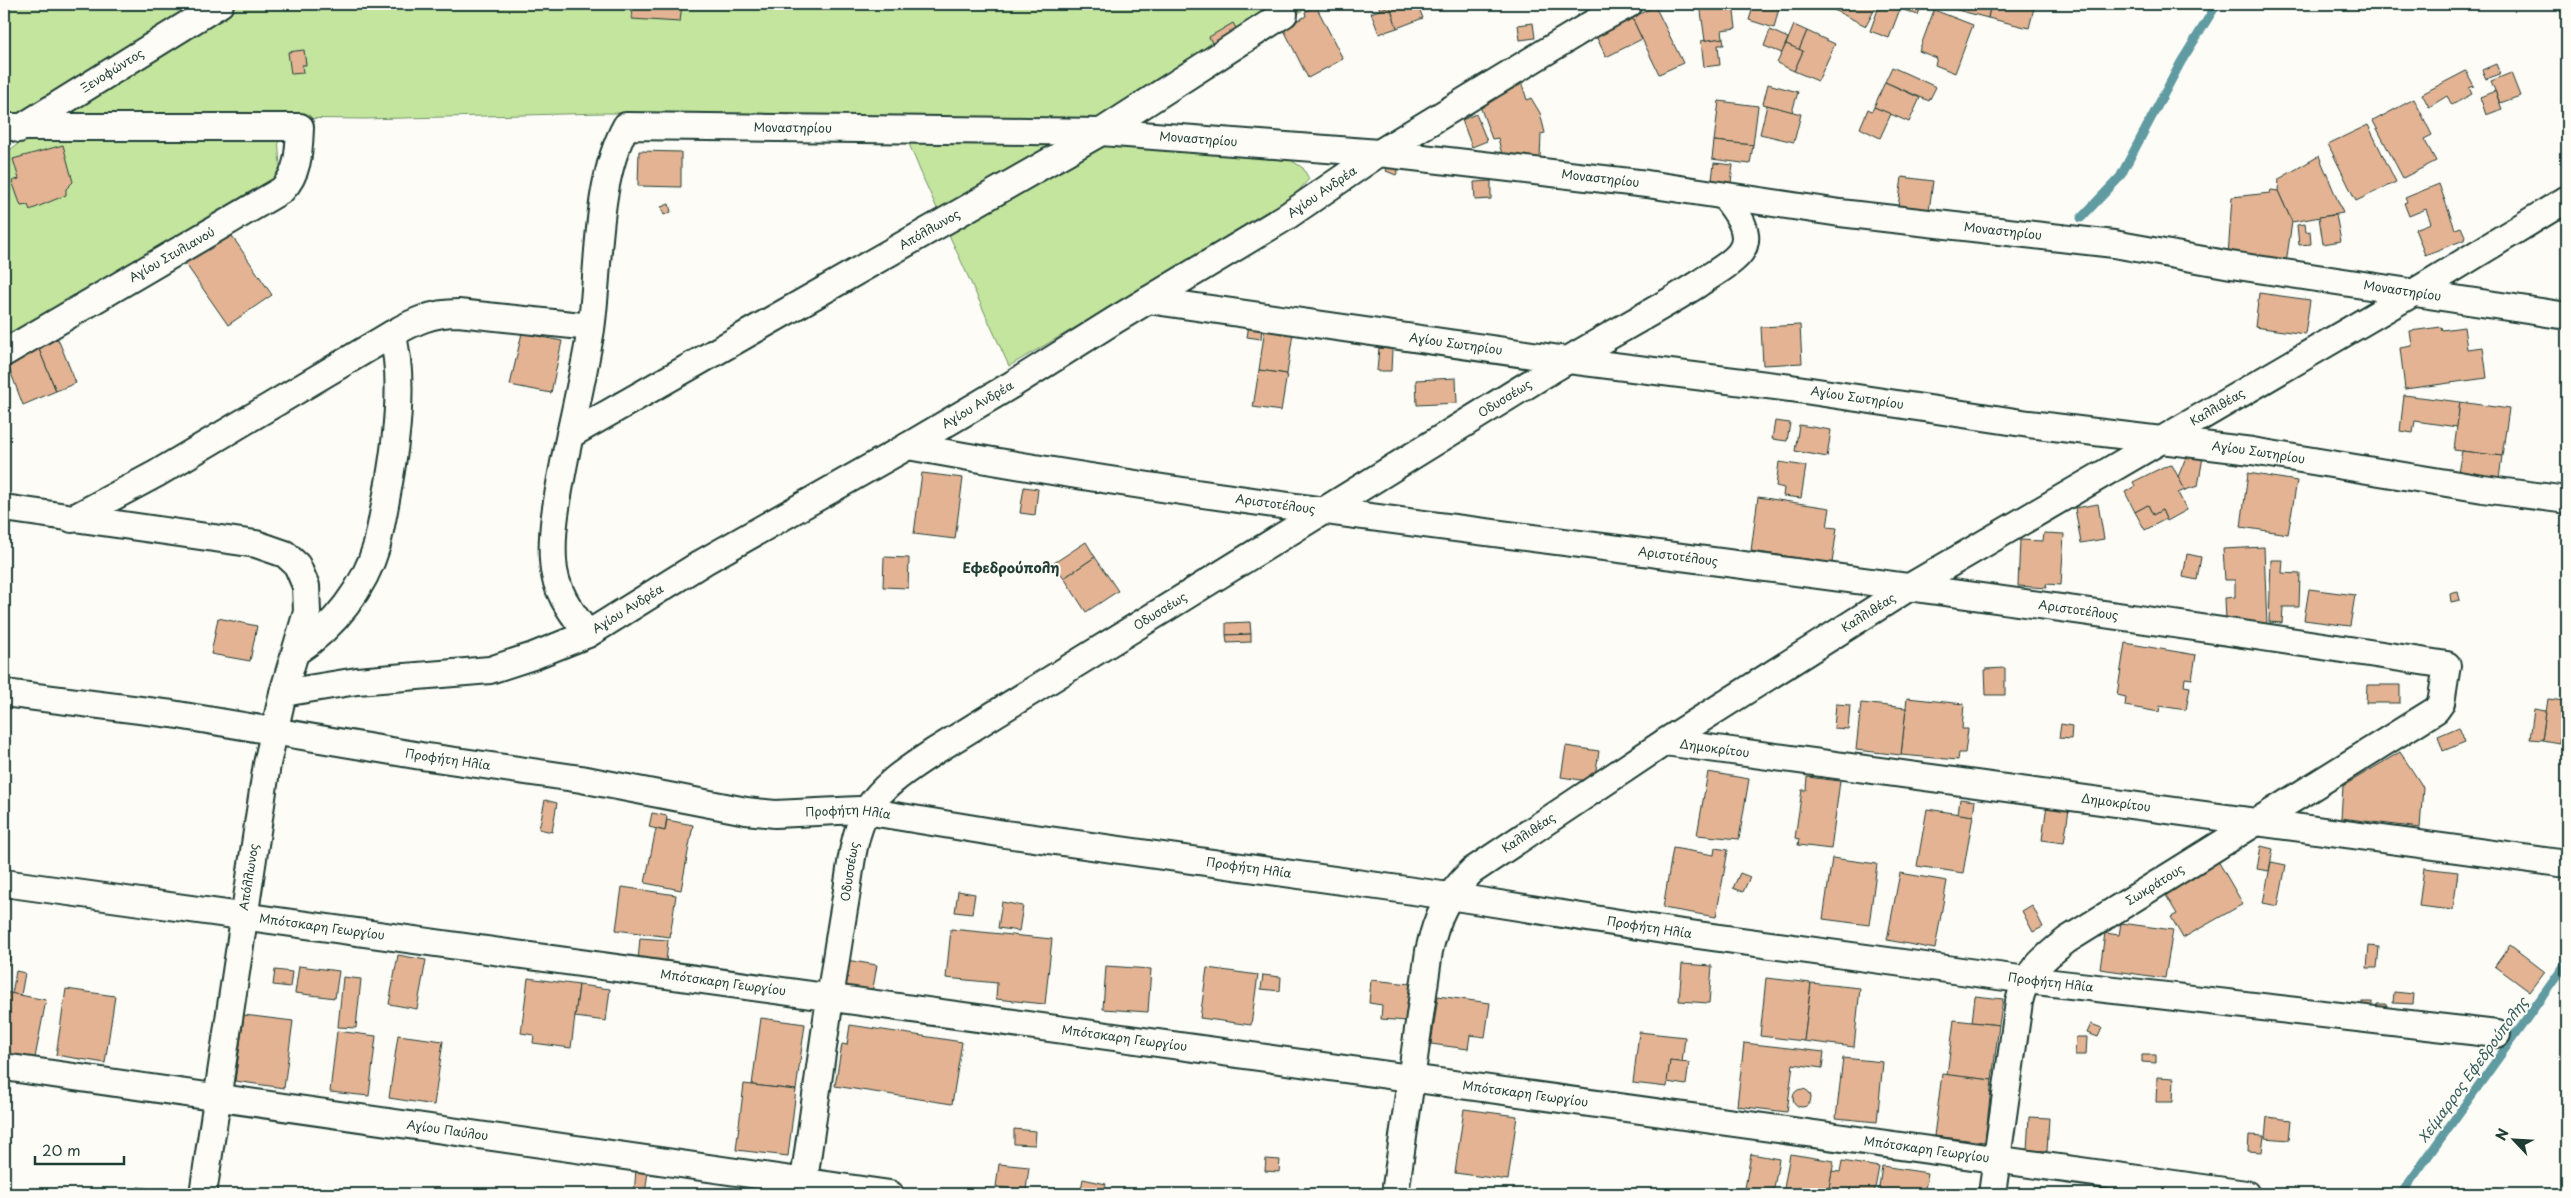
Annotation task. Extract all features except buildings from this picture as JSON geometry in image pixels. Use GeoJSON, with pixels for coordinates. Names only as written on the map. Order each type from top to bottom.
{"type":"FeatureCollection","features":[{"type":"Feature","properties":{"kind":"street","name":"Ξενοφώντος"},"geometry":{"type":"LineString","coordinates":[[9,132],[220,4]]}},
{"type":"Feature","properties":{"kind":"street","name":"Αγίου Ανδρέα"},"geometry":{"type":"LineString","coordinates":[[283,693],[357,681],[490,670],[533,656],[588,634],[705,561],[908,446],[1286,217],[1379,153],[1588,26],[1629,4]]}},
{"type":"Feature","properties":{"kind":"street","name":"Απόλλωνος"},"geometry":{"type":"LineString","coordinates":[[570,435],[1101,132],[1284,14]]}},
{"type":"Feature","properties":{"kind":"street","name":"Μοναστηρίου"},"geometry":{"type":"LineString","coordinates":[[591,327],[608,182],[614,151],[626,126],[1101,132],[1379,153],[1724,196],[1840,213],[2114,244],[2231,265],[2567,316]]}},
{"type":"Feature","properties":{"kind":"street","name":"Αγίου Στυλιανού"},"geometry":{"type":"LineString","coordinates":[[4,353],[282,190],[290,180],[297,162],[300,127],[9,132]]}},
{"type":"Feature","properties":{"kind":"street","name":"Οδυσσέως"},"geometry":{"type":"LineString","coordinates":[[803,1188],[829,999],[857,840],[867,811],[888,784],[928,756],[1182,597],[1323,512],[1567,360],[1685,292],[1740,254],[1745,241],[1743,225],[1724,196]]}},
{"type":"Feature","properties":{"kind":"street","name":"Καλλιθέας"},"geometry":{"type":"LineString","coordinates":[[1395,1194],[1428,951],[1436,923],[1449,896],[1483,863],[1665,742],[1908,588],[2414,294],[2567,199]]}},
{"type":"Feature","properties":{"kind":"street","name":"Αγίου Σωτηρίου"},"geometry":{"type":"LineString","coordinates":[[1148,300],[1567,360],[1790,388],[2028,424],[2252,451],[2482,489],[2567,500]]}},
{"type":"Feature","properties":{"kind":"street"},"geometry":{"type":"LineString","coordinates":[[4,508],[72,519],[156,474],[421,318],[440,313],[458,313],[591,327],[558,497],[553,561],[557,583],[565,603],[588,634]]}},
{"type":"Feature","properties":{"kind":"street"},"geometry":{"type":"LineString","coordinates":[[296,652],[315,640],[335,619],[352,598],[372,562],[380,531],[396,424],[400,380],[397,349],[392,334]]}},
{"type":"Feature","properties":{"kind":"street","name":"Αριστοτέλους"},"geometry":{"type":"LineString","coordinates":[[908,446],[1036,470],[1323,512],[1908,588],[2448,665]]}},
{"type":"Feature","properties":{"kind":"street","name":"Απόλλωνος"},"geometry":{"type":"LineString","coordinates":[[72,519],[256,544],[285,554],[297,565],[304,578],[308,603],[306,620],[283,693],[274,731],[243,917],[203,1194]]}},
{"type":"Feature","properties":{"kind":"street","name":"Σωκράτους"},"geometry":{"type":"LineString","coordinates":[[1992,1194],[2018,1002],[2026,980],[2038,964],[2067,940],[2436,710],[2441,702],[2448,665]]}},
{"type":"Feature","properties":{"kind":"street","name":"Προφήτη Ηλία"},"geometry":{"type":"LineString","coordinates":[[4,693],[172,714],[422,756],[590,780],[746,811],[775,814],[844,809],[867,811],[1005,834],[1449,896],[1676,932],[2026,980],[2497,1034]]}},
{"type":"Feature","properties":{"kind":"street","name":"Δημοκρίτου"},"geometry":{"type":"LineString","coordinates":[[1665,742],[2567,864]]}},
{"type":"Feature","properties":{"kind":"street","name":"Μπότσκαρη Γεωργίου"},"geometry":{"type":"LineString","coordinates":[[4,884],[2246,1194]]}},
{"type":"Feature","properties":{"kind":"street","name":"Αγίου Παύλου"},"geometry":{"type":"LineString","coordinates":[[4,1067],[803,1188],[890,1194]]}},
{"type":"Feature","properties":{"kind":"green space"},"geometry":{"type":"Polygon","coordinates":[[[4,4],[1314,4],[1288,19],[1277,10],[1156,79],[1059,143],[1286,157],[1303,168],[1309,179],[1293,197],[1233,236],[1009,366],[924,180],[898,117],[604,113],[364,119],[277,118],[281,184],[4,342],[4,154],[54,118],[4,113],[4,4]]]}},
{"type":"Feature","properties":{"kind":"waterway","name":"Χείμαρρος Εφεδρούπολης"},"geometry":{"type":"LineString","coordinates":[[2081,218],[2120,177],[2181,62],[2217,4]]}},
{"type":"Feature","properties":{"kind":"waterway","name":"Χείμαρρος Εφεδρούπολης"},"geometry":{"type":"LineString","coordinates":[[2401,1194],[2567,962]]}},
{"type":"Feature","properties":{"kind":"district","name":"Εφεδρούπολη"},"geometry":{"type":"Point","coordinates":[1011,568]}}]}
